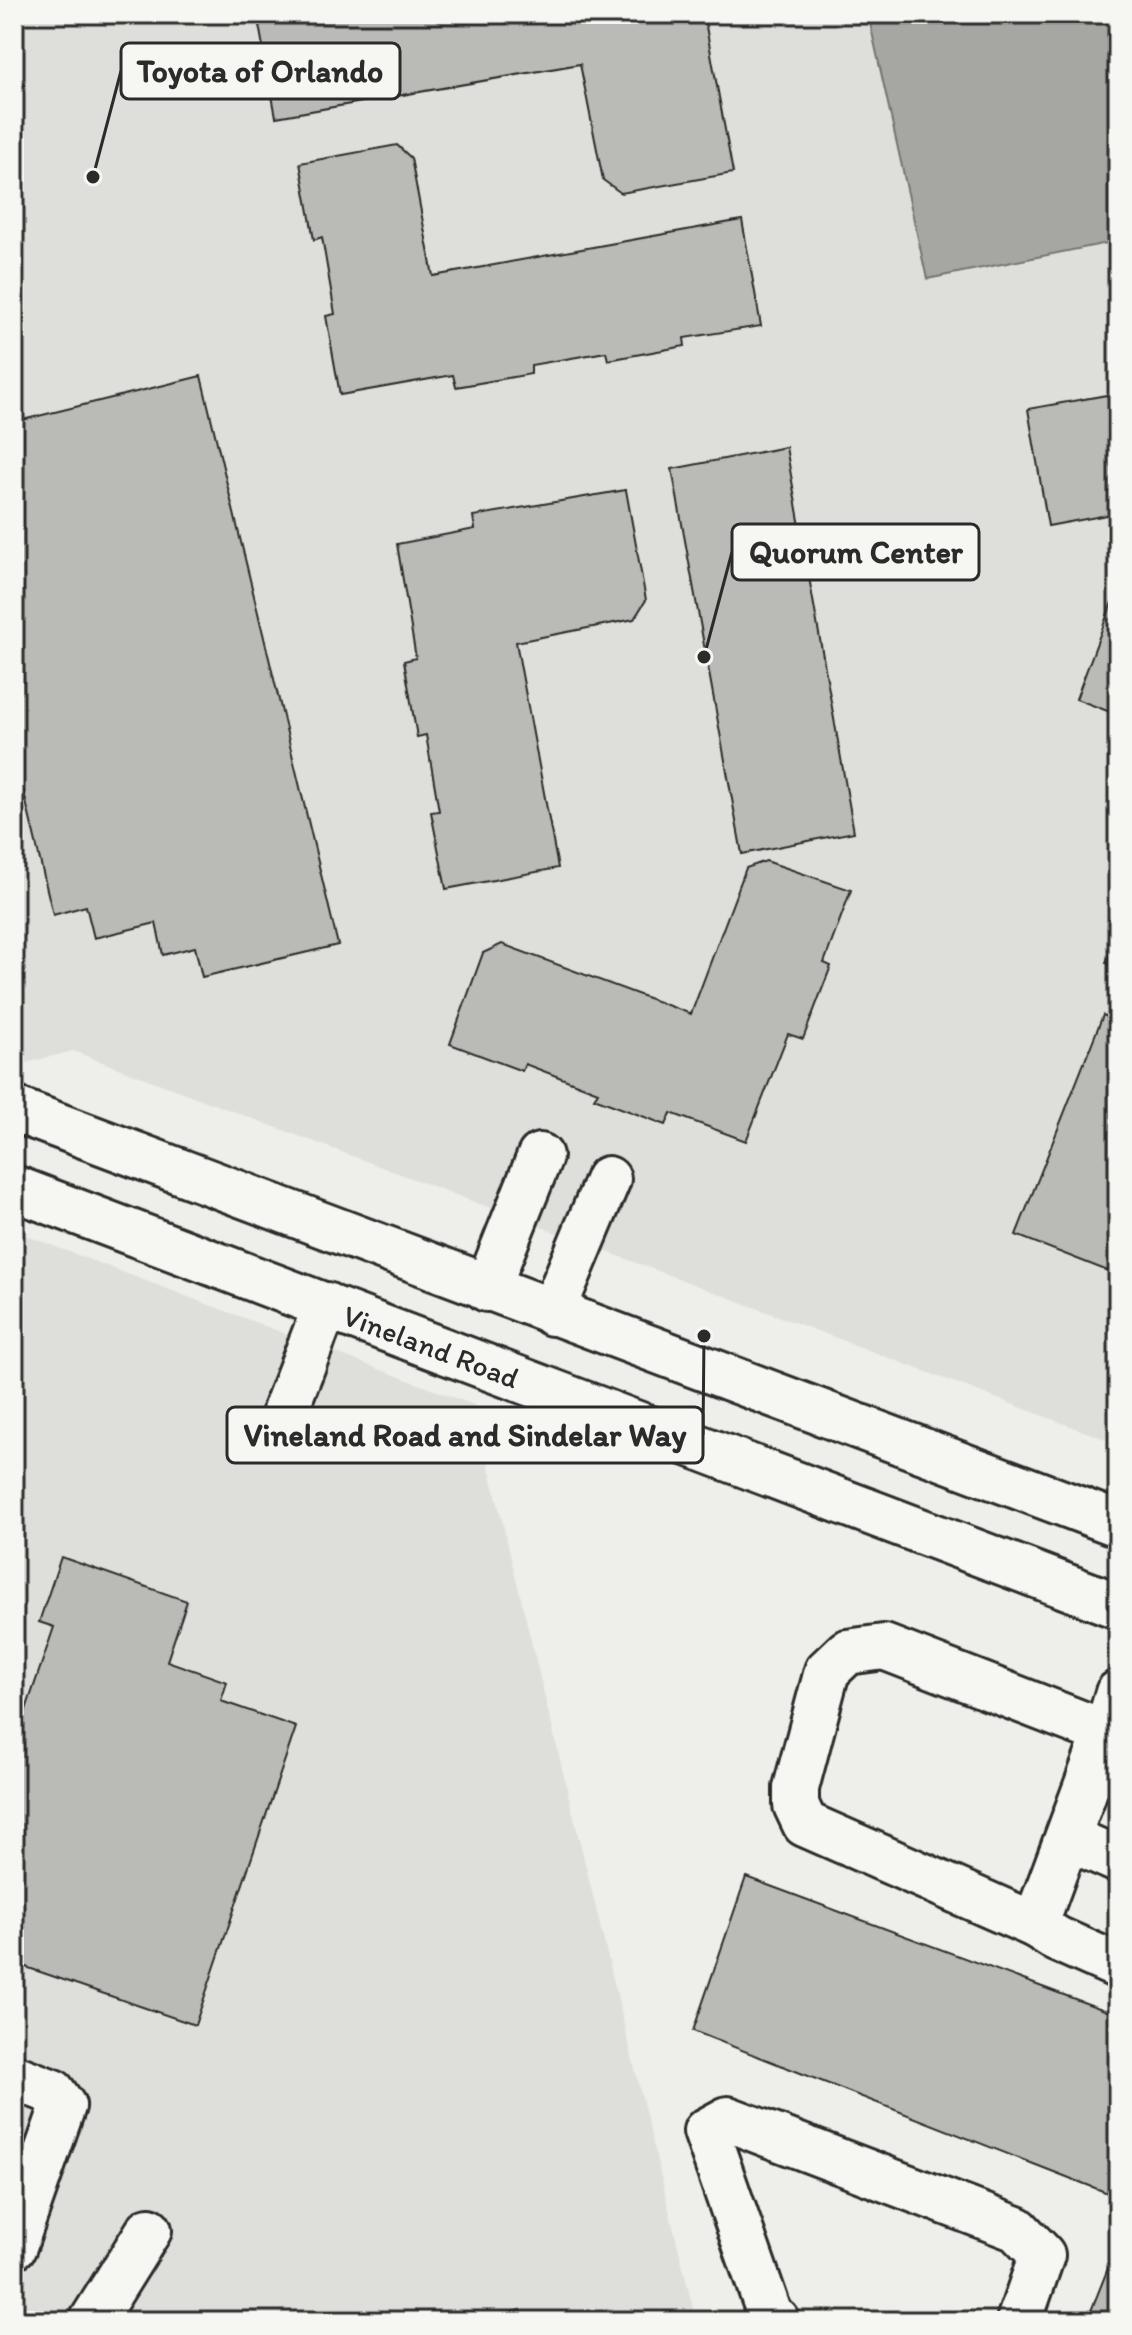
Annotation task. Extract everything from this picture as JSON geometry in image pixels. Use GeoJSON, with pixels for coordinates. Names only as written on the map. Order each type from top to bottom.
{"type":"FeatureCollection","features":[{"type":"Feature","properties":{"kind":"street"},"geometry":{"type":"LineString","coordinates":[[14,1109],[1118,1524]]}},
{"type":"Feature","properties":{"kind":"street"},"geometry":{"type":"LineString","coordinates":[[487,1289],[540,1156]]}},
{"type":"Feature","properties":{"kind":"street"},"geometry":{"type":"LineString","coordinates":[[552,1313],[608,1179]]}},
{"type":"Feature","properties":{"kind":"street","name":"Vineland Road"},"geometry":{"type":"LineString","coordinates":[[14,1188],[1118,1606]]}},
{"type":"Feature","properties":{"kind":"street"},"geometry":{"type":"LineString","coordinates":[[285,1411],[326,1305]]}},
{"type":"Feature","properties":{"kind":"street"},"geometry":{"type":"LineString","coordinates":[[1035,1925],[1114,1721],[884,1647],[847,1652],[827,1671],[796,1788],[796,1805],[805,1824],[1035,1925],[1057,1939],[1118,1966]]}},
{"type":"Feature","properties":{"kind":"street"},"geometry":{"type":"LineString","coordinates":[[1068,1838],[1118,1860]]}},
{"type":"Feature","properties":{"kind":"street"},"geometry":{"type":"LineString","coordinates":[[14,2077],[53,2092],[63,2106],[14,2246]]}},
{"type":"Feature","properties":{"kind":"street"},"geometry":{"type":"LineString","coordinates":[[777,2321],[771,2318],[706,2131],[728,2119],[1017,2229],[1042,2255],[1019,2321]]}},
{"type":"Feature","properties":{"kind":"street"},"geometry":{"type":"LineString","coordinates":[[92,2321],[149,2230]]}},
{"type":"Feature","properties":{"kind":"shaded area"},"geometry":{"type":"Polygon","coordinates":[[[14,14],[1118,14],[1118,1444],[73,1051],[14,1066],[14,14]]]}},
{"type":"Feature","properties":{"kind":"shaded area"},"geometry":{"type":"Polygon","coordinates":[[[868,14],[1118,14],[1118,241],[927,279],[868,14]]]}},
{"type":"Feature","properties":{"kind":"shaded area"},"geometry":{"type":"Polygon","coordinates":[[[14,1231],[474,1405],[696,2321],[14,2321],[14,1231]]]}},
{"type":"Feature","properties":{"kind":"building"},"geometry":{"type":"Polygon","coordinates":[[[257,14],[690,14],[692,23],[705,21],[733,173],[621,193],[603,180],[580,64],[276,117],[257,14]]]}},
{"type":"Feature","properties":{"kind":"building"},"geometry":{"type":"Polygon","coordinates":[[[397,145],[411,158],[433,276],[742,220],[761,326],[684,338],[685,346],[608,360],[606,352],[531,365],[531,374],[456,387],[453,375],[340,395],[326,316],[335,314],[322,237],[314,240],[300,163],[397,145]]]}},
{"type":"Feature","properties":{"kind":"building"},"geometry":{"type":"Polygon","coordinates":[[[201,376],[338,945],[202,977],[195,947],[163,955],[156,923],[94,938],[86,906],[53,915],[14,751],[14,422],[201,376]]]}},
{"type":"Feature","properties":{"kind":"building"},"geometry":{"type":"Polygon","coordinates":[[[1107,395],[1111,405],[1118,404],[1118,513],[1048,526],[1028,409],[1107,395]]]}},
{"type":"Feature","properties":{"kind":"building"},"geometry":{"type":"Polygon","coordinates":[[[786,447],[854,832],[742,854],[672,469],[786,447]]]}},
{"type":"Feature","properties":{"kind":"building"},"geometry":{"type":"Polygon","coordinates":[[[626,490],[646,600],[634,619],[516,642],[558,868],[446,889],[431,812],[439,811],[426,735],[417,737],[404,661],[416,658],[397,544],[475,529],[473,516],[626,490]]]}},
{"type":"Feature","properties":{"kind":"building"},"geometry":{"type":"Polygon","coordinates":[[[1118,589],[1118,715],[1076,699],[1118,589]]]}},
{"type":"Feature","properties":{"kind":"building"},"geometry":{"type":"Polygon","coordinates":[[[766,861],[851,890],[824,963],[831,966],[803,1039],[788,1034],[746,1141],[671,1113],[666,1125],[594,1098],[598,1092],[525,1064],[522,1071],[450,1044],[483,953],[502,944],[691,1014],[746,868],[766,861]]]}},
{"type":"Feature","properties":{"kind":"building"},"geometry":{"type":"Polygon","coordinates":[[[1118,930],[1118,967],[1106,963],[1118,930]]]}},
{"type":"Feature","properties":{"kind":"building"},"geometry":{"type":"Polygon","coordinates":[[[1103,1015],[1118,1021],[1118,1275],[1016,1235],[1103,1015]]]}},
{"type":"Feature","properties":{"kind":"building"},"geometry":{"type":"Polygon","coordinates":[[[61,1557],[187,1601],[167,1661],[227,1682],[221,1701],[296,1727],[195,2025],[14,1963],[14,1745],[54,1627],[39,1622],[61,1557]]]}},
{"type":"Feature","properties":{"kind":"building"},"geometry":{"type":"Polygon","coordinates":[[[746,1877],[1118,2015],[1118,2197],[693,2031],[746,1877]]]}},
{"type":"Feature","properties":{"kind":"building"},"geometry":{"type":"Polygon","coordinates":[[[14,2140],[27,2144],[14,2183],[14,2140]]]}},
{"type":"Feature","properties":{"kind":"building"},"geometry":{"type":"Polygon","coordinates":[[[1118,2243],[1118,2321],[1087,2321],[1118,2243]]]}},
{"type":"Feature","properties":{"kind":"building"},"geometry":{"type":"Polygon","coordinates":[[[521,2310],[524,2321],[475,2321],[521,2310]]]}},
{"type":"Feature","properties":{"kind":"place","name":"Toyota of Orlando"},"geometry":{"type":"Point","coordinates":[93,177]}},
{"type":"Feature","properties":{"kind":"place","name":"Quorum Center"},"geometry":{"type":"Point","coordinates":[704,657]}},
{"type":"Feature","properties":{"kind":"place","name":"Vineland Road and Sindelar Way"},"geometry":{"type":"Point","coordinates":[704,1336]}}]}
